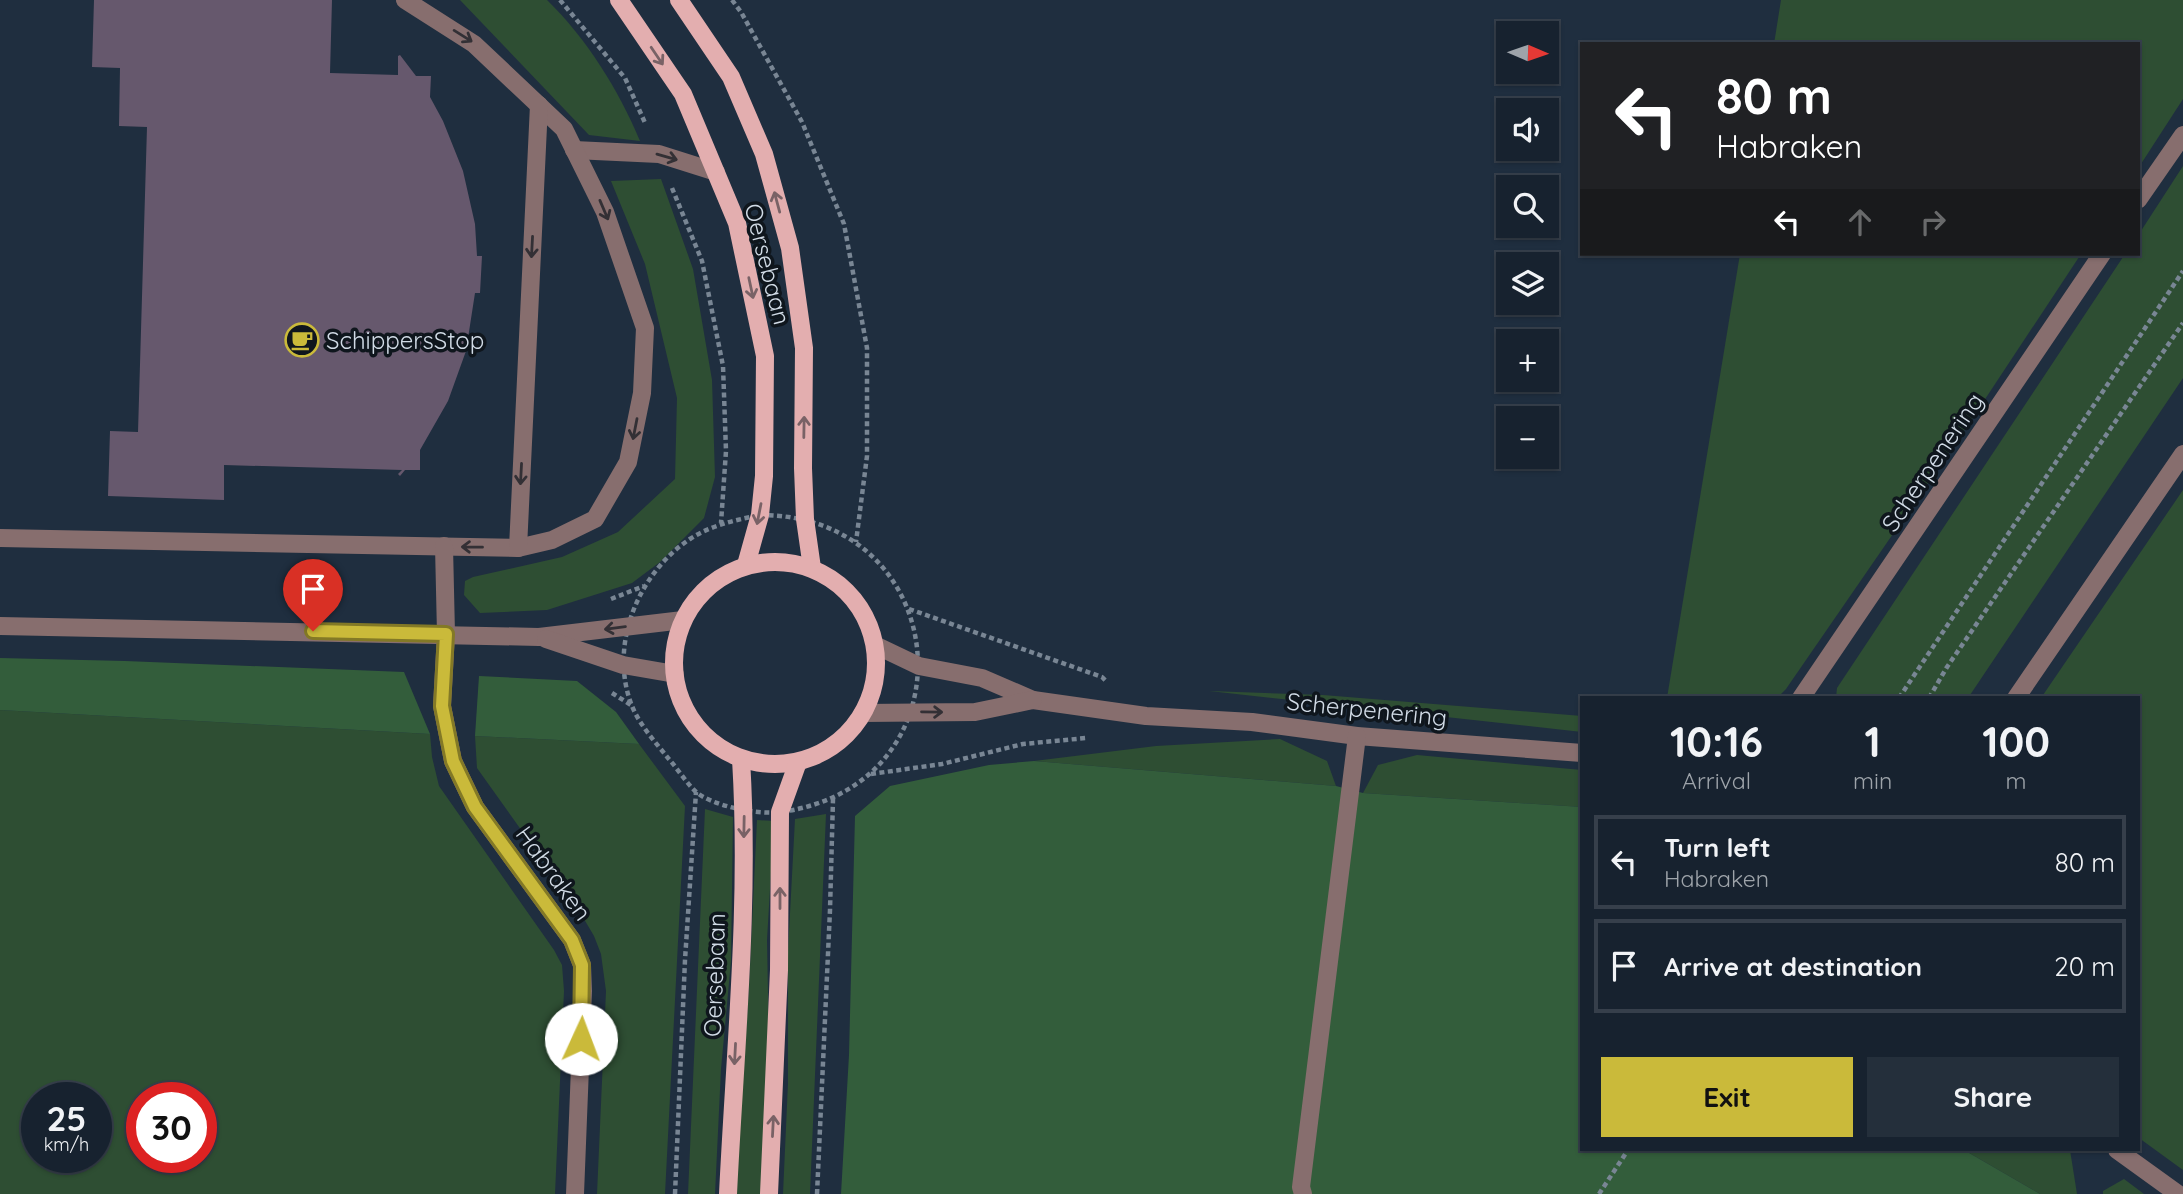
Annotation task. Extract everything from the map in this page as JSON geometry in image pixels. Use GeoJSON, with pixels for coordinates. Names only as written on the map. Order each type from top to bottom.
{"type":"FeatureCollection","features":[{"type":"Feature","properties":{"kind":"main road","name":"Oersebaan"},"geometry":{"type":"LineString","coordinates":[[619,0],[683,94],[737,223],[765,356],[764,476],[760,515],[746,565]]}},
{"type":"Feature","properties":{"kind":"main road","name":"Oersebaan"},"geometry":{"type":"LineString","coordinates":[[679,0],[731,77],[764,154],[790,248],[804,348],[805,519],[812,568]]}},
{"type":"Feature","properties":{"kind":"main road"},"geometry":{"type":"LineString","coordinates":[[768,561],[790,562],[812,568],[841,586],[863,612],[874,645],[874,680],[863,713],[836,744],[798,762],[769,765],[741,759],[710,741],[686,713],[675,674],[674,649],[683,620],[708,586],[746,565],[768,561]]}},
{"type":"Feature","properties":{"kind":"main road","name":"Oersebaan"},"geometry":{"type":"LineString","coordinates":[[728,1194],[741,943],[744,810],[741,759]]}},
{"type":"Feature","properties":{"kind":"main road"},"geometry":{"type":"LineString","coordinates":[[769,1194],[779,970],[780,812],[798,762]]}},
{"type":"Feature","properties":{"kind":"street"},"geometry":{"type":"LineString","coordinates":[[0,538],[518,548],[552,540],[595,519],[628,462],[642,393],[645,328],[605,212],[564,129],[474,44],[405,0]]}},
{"type":"Feature","properties":{"kind":"street"},"geometry":{"type":"LineString","coordinates":[[518,548],[539,105]]}},
{"type":"Feature","properties":{"kind":"street"},"geometry":{"type":"LineString","coordinates":[[2140,197],[2183,135]]}},
{"type":"Feature","properties":{"kind":"street"},"geometry":{"type":"LineString","coordinates":[[575,150],[659,154],[716,172]]}},
{"type":"Feature","properties":{"kind":"street","name":"Scherpenering"},"geometry":{"type":"LineString","coordinates":[[1802,696],[2101,256]]}},
{"type":"Feature","properties":{"kind":"street"},"geometry":{"type":"LineString","coordinates":[[2017,696],[2183,454]]}},
{"type":"Feature","properties":{"kind":"street","name":"Habraken"},"geometry":{"type":"LineString","coordinates":[[444,546],[446,634],[442,706],[453,761],[475,807],[572,940],[582,965],[575,1194]]}},
{"type":"Feature","properties":{"kind":"street"},"geometry":{"type":"LineString","coordinates":[[0,626],[539,636],[683,620]]}},
{"type":"Feature","properties":{"kind":"street"},"geometry":{"type":"LineString","coordinates":[[539,636],[623,665],[675,674]]}},
{"type":"Feature","properties":{"kind":"street","name":"Scherpenering"},"geometry":{"type":"LineString","coordinates":[[874,645],[919,666],[982,678],[1033,700],[1146,716],[1252,722],[1357,736],[1580,753]]}},
{"type":"Feature","properties":{"kind":"street","name":"Scherpenering"},"geometry":{"type":"LineString","coordinates":[[863,713],[975,712],[1033,700]]}},
{"type":"Feature","properties":{"kind":"street"},"geometry":{"type":"LineString","coordinates":[[1303,1194],[1301,1187],[1357,736]]}},
{"type":"Feature","properties":{"kind":"street"},"geometry":{"type":"LineString","coordinates":[[2118,1151],[2178,1194]]}},
{"type":"Feature","properties":{"kind":"path"},"geometry":{"type":"LineString","coordinates":[[560,0],[625,78],[702,261],[723,366],[726,451],[721,523]]}},
{"type":"Feature","properties":{"kind":"path"},"geometry":{"type":"LineString","coordinates":[[732,0],[802,122],[844,224],[867,348],[867,456],[856,542]]}},
{"type":"Feature","properties":{"kind":"path"},"geometry":{"type":"LineString","coordinates":[[1900,696],[2183,271]]}},
{"type":"Feature","properties":{"kind":"path"},"geometry":{"type":"LineString","coordinates":[[1930,696],[1947,667],[2183,323]]}},
{"type":"Feature","properties":{"kind":"path"},"geometry":{"type":"LineString","coordinates":[[760,515],[805,519],[856,542],[887,571],[909,609],[917,637],[917,689],[911,711],[895,746],[870,774],[833,799],[780,812],[744,810],[719,803],[696,792],[658,746],[632,706],[623,665],[627,626],[644,586],[664,559],[691,538],[721,523],[760,515]]}},
{"type":"Feature","properties":{"kind":"path"},"geometry":{"type":"LineString","coordinates":[[909,609],[1036,652],[1101,677],[1111,685]]}},
{"type":"Feature","properties":{"kind":"path"},"geometry":{"type":"LineString","coordinates":[[870,774],[942,764],[1023,744],[1087,738]]}},
{"type":"Feature","properties":{"kind":"path","name":"Oersebaan"},"geometry":{"type":"LineString","coordinates":[[675,1194],[685,960],[696,792]]}},
{"type":"Feature","properties":{"kind":"path"},"geometry":{"type":"LineString","coordinates":[[817,1194],[833,799]]}},
{"type":"Feature","properties":{"kind":"path"},"geometry":{"type":"LineString","coordinates":[[1599,1194],[1627,1151]]}},
{"type":"Feature","properties":{"kind":"green space"},"geometry":{"type":"Polygon","coordinates":[[[460,0],[547,0],[575,31],[600,66],[640,141],[589,135],[460,0]]]}},
{"type":"Feature","properties":{"kind":"green space"},"geometry":{"type":"Polygon","coordinates":[[[1781,0],[2183,0],[2183,99],[2140,165],[2140,42],[1774,42],[1781,0]]]}},
{"type":"Feature","properties":{"kind":"green space"},"geometry":{"type":"Polygon","coordinates":[[[2183,166],[2183,378],[1969,696],[1836,696],[1837,688],[2124,256],[2140,256],[2140,232],[2183,166]]]}},
{"type":"Feature","properties":{"kind":"green space"},"geometry":{"type":"Polygon","coordinates":[[[661,179],[693,269],[712,380],[715,477],[704,518],[660,562],[632,583],[547,610],[480,613],[464,595],[465,581],[562,557],[618,532],[675,479],[677,398],[645,264],[611,181],[661,179]]]}},
{"type":"Feature","properties":{"kind":"green space"},"geometry":{"type":"Polygon","coordinates":[[[1740,256],[2080,256],[1966,428],[1786,689],[1779,696],[1667,696],[1740,256]]]}},
{"type":"Feature","properties":{"kind":"green space"},"geometry":{"type":"Polygon","coordinates":[[[2183,490],[2183,1170],[2140,1139],[2140,696],[2042,696],[2183,490]]]}},
{"type":"Feature","properties":{"kind":"green space"},"geometry":{"type":"Polygon","coordinates":[[[0,658],[404,672],[430,734],[0,710],[0,658]]]}},
{"type":"Feature","properties":{"kind":"green space"},"geometry":{"type":"Polygon","coordinates":[[[479,676],[577,681],[616,712],[639,744],[475,736],[479,676]]]}},
{"type":"Feature","properties":{"kind":"green space"},"geometry":{"type":"Polygon","coordinates":[[[1209,691],[1323,695],[1580,716],[1580,732],[1209,691]]]}},
{"type":"Feature","properties":{"kind":"green space"},"geometry":{"type":"Polygon","coordinates":[[[0,710],[430,734],[439,786],[562,965],[564,991],[555,1194],[0,1194],[0,710]]]}},
{"type":"Feature","properties":{"kind":"green space"},"geometry":{"type":"Polygon","coordinates":[[[475,736],[639,744],[685,806],[665,1194],[597,1194],[606,991],[601,954],[581,914],[477,768],[475,736]]]}},
{"type":"Feature","properties":{"kind":"green space"},"geometry":{"type":"Polygon","coordinates":[[[1280,739],[1327,761],[1336,786],[1034,761],[1156,746],[1280,739]]]}},
{"type":"Feature","properties":{"kind":"green space"},"geometry":{"type":"Polygon","coordinates":[[[1417,755],[1580,770],[1580,807],[1363,793],[1378,765],[1417,755]]]}},
{"type":"Feature","properties":{"kind":"green space"},"geometry":{"type":"Polygon","coordinates":[[[1034,761],[1336,786],[1363,793],[1580,807],[1580,1151],[1966,1151],[2040,1194],[841,1194],[849,1055],[855,816],[890,786],[989,765],[1034,761]]]}},
{"type":"Feature","properties":{"kind":"green space"},"geometry":{"type":"Polygon","coordinates":[[[705,809],[733,817],[731,961],[721,1069],[715,1194],[688,1194],[705,809]]]}},
{"type":"Feature","properties":{"kind":"green space"},"geometry":{"type":"Polygon","coordinates":[[[826,814],[810,1194],[783,1194],[788,1083],[788,951],[795,819],[826,814]]]}},
{"type":"Feature","properties":{"kind":"green space"},"geometry":{"type":"Polygon","coordinates":[[[757,820],[774,821],[767,940],[769,1046],[762,1194],[735,1194],[749,987],[757,820]]]}},
{"type":"Feature","properties":{"kind":"green space"},"geometry":{"type":"Polygon","coordinates":[[[1966,1151],[2070,1151],[2077,1194],[2040,1194],[1966,1151]]]}},
{"type":"Feature","properties":{"kind":"green space"},"geometry":{"type":"Polygon","coordinates":[[[2124,1179],[2144,1194],[2103,1194],[2103,1191],[2124,1179]]]}},
{"type":"Feature","properties":{"kind":"building"},"geometry":{"type":"Polygon","coordinates":[[[94,0],[332,0],[330,73],[398,75],[400,55],[416,76],[431,76],[430,97],[463,171],[475,224],[477,256],[482,256],[480,293],[475,293],[466,351],[448,401],[420,450],[420,470],[405,470],[400,476],[398,474],[402,470],[224,465],[224,500],[108,496],[110,431],[138,432],[147,127],[119,126],[120,68],[92,67],[94,0]]]}},
{"type":"Feature","properties":{"kind":"place","name":"SchippersStop"},"geometry":{"type":"Point","coordinates":[302,340]}},
{"type":"Feature","properties":{"kind":"route"},"geometry":{"type":"LineString","coordinates":[[313,631],[446,634],[442,706],[453,761],[475,807],[572,940],[582,965],[581,1039]]}}]}
